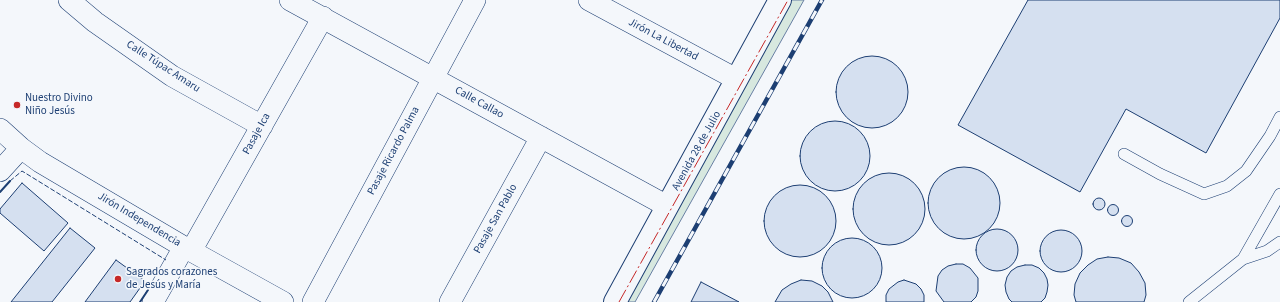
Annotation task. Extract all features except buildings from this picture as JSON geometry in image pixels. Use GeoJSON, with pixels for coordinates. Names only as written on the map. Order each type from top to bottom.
{"type":"FeatureCollection","features":[{"type":"Feature","properties":{"kind":"street","name":"Calle Túpac Amaru"},"geometry":{"type":"LineString","coordinates":[[70,0],[95,22],[172,76],[262,126]]}},
{"type":"Feature","properties":{"kind":"street","name":"Calle Callao"},"geometry":{"type":"LineString","coordinates":[[290,0],[667,206]]}},
{"type":"Feature","properties":{"kind":"street","name":"Pasaje Ricardo Palma"},"geometry":{"type":"LineString","coordinates":[[313,302],[475,0]]}},
{"type":"Feature","properties":{"kind":"street","name":"Jirón La Libertad"},"geometry":{"type":"LineString","coordinates":[[589,0],[622,8],[736,79]]}},
{"type":"Feature","properties":{"kind":"street","name":"Avenida 28 de Julio"},"geometry":{"type":"LineString","coordinates":[[615,302],[780,0]]}},
{"type":"Feature","properties":{"kind":"street","name":"Pasaje Ica"},"geometry":{"type":"LineString","coordinates":[[153,302],[262,126],[323,17]]}},
{"type":"Feature","properties":{"kind":"street","name":"Jirón Independencia"},"geometry":{"type":"LineString","coordinates":[[0,129],[21,148],[40,162],[187,249],[284,302]]}},
{"type":"Feature","properties":{"kind":"street","name":"Pasaje San Pablo"},"geometry":{"type":"LineString","coordinates":[[450,302],[541,137]]}},
{"type":"Feature","properties":{"kind":"street"},"geometry":{"type":"LineString","coordinates":[[0,171],[21,148]]}},
{"type":"Feature","properties":{"kind":"lane"},"geometry":{"type":"LineString","coordinates":[[1124,154],[1160,174],[1204,194],[1227,186],[1246,171],[1270,136],[1280,117]]}},
{"type":"Feature","properties":{"kind":"lane"},"geometry":{"type":"LineString","coordinates":[[1244,258],[1280,194]]}},
{"type":"Feature","properties":{"kind":"lane"},"geometry":{"type":"LineString","coordinates":[[1188,302],[1244,258],[1267,251],[1280,242]]}},
{"type":"Feature","properties":{"kind":"shaded area"},"geometry":{"type":"Polygon","coordinates":[[[787,0],[804,0],[635,302],[619,302],[719,134],[787,0]]]}},
{"type":"Feature","properties":{"kind":"railway"},"geometry":{"type":"LineString","coordinates":[[654,302],[822,0]]}},
{"type":"Feature","properties":{"kind":"fence"},"geometry":{"type":"LineString","coordinates":[[10,181],[22,171],[166,260]]}},
{"type":"Feature","properties":{"kind":"wall"},"geometry":{"type":"LineString","coordinates":[[0,192],[10,181]]}},
{"type":"Feature","properties":{"kind":"wall"},"geometry":{"type":"LineString","coordinates":[[140,302],[148,290]]}},
{"type":"Feature","properties":{"kind":"power"},"geometry":{"type":"LineString","coordinates":[[619,302],[788,0]]}},
{"type":"Feature","properties":{"kind":"place","name":"Nuestro Divino Niño Jesús"},"geometry":{"type":"Point","coordinates":[17,105]}},
{"type":"Feature","properties":{"kind":"place","name":"Sagrados corazones de Jesús y María"},"geometry":{"type":"Point","coordinates":[118,279]}}]}
